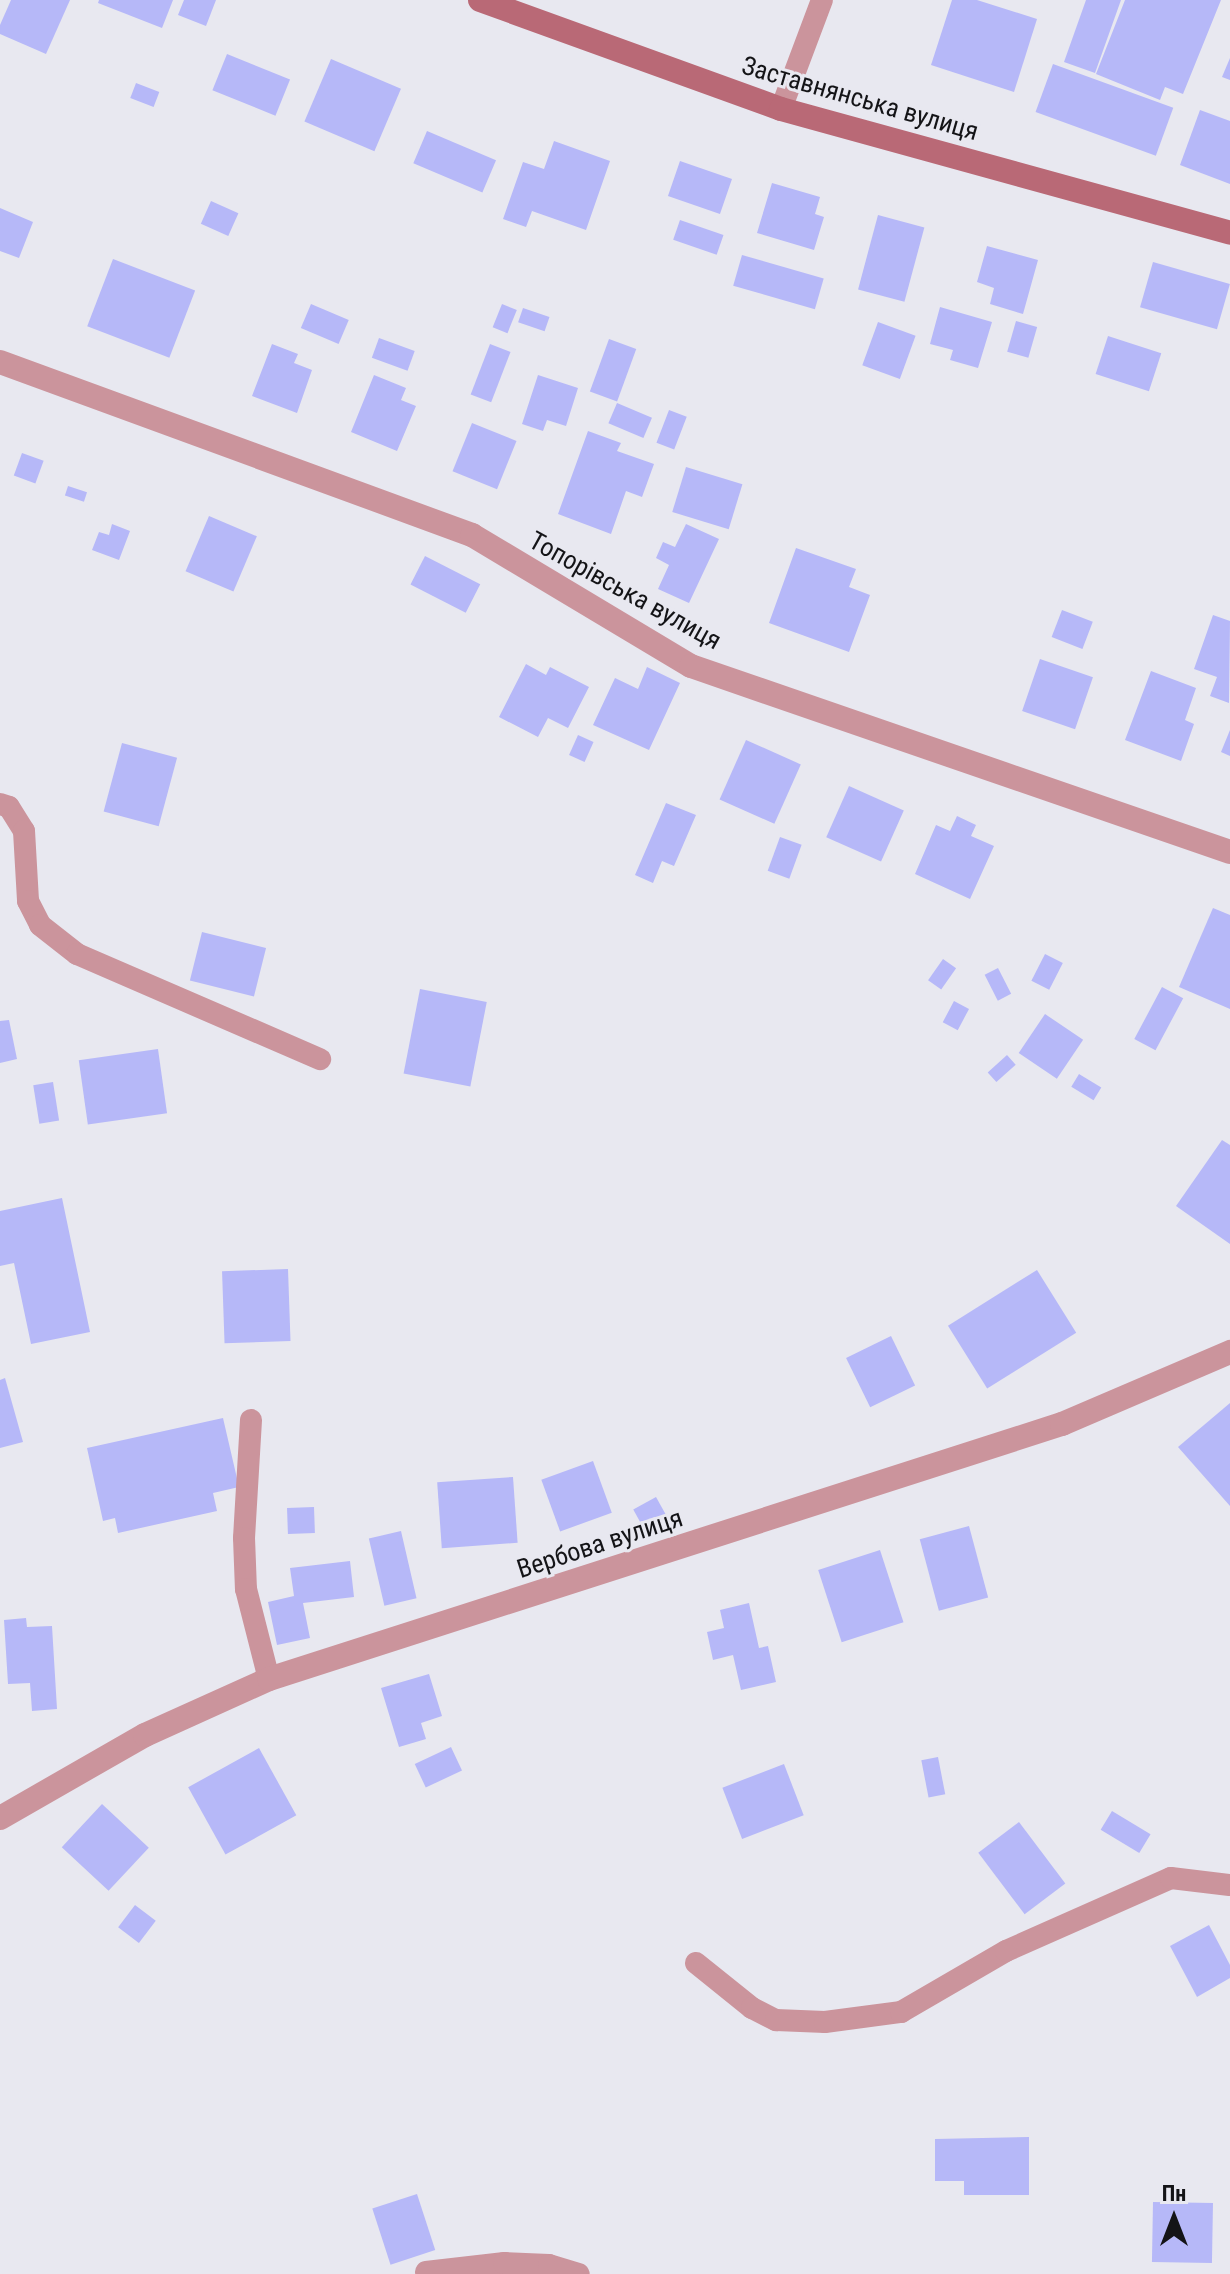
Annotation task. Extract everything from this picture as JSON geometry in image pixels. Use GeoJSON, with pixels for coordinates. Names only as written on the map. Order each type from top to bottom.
{"type":"FeatureCollection","features":[{"type":"Feature","properties":{"kind":"street","name":"Заставнянська вулиця"},"geometry":{"type":"LineString","coordinates":[[480,0],[781,109],[1230,233]]}},
{"type":"Feature","properties":{"kind":"street","name":"Топорівська вулиця"},"geometry":{"type":"LineString","coordinates":[[0,362],[472,535],[691,666],[1230,852]]}},
{"type":"Feature","properties":{"kind":"street","name":"Вербова вулиця"},"geometry":{"type":"LineString","coordinates":[[0,1818],[145,1735],[269,1679],[1062,1424],[1230,1352]]}},
{"type":"Feature","properties":{"kind":"lane"},"geometry":{"type":"LineString","coordinates":[[781,109],[822,0]]}},
{"type":"Feature","properties":{"kind":"lane"},"geometry":{"type":"LineString","coordinates":[[0,804],[9,807],[24,831],[28,901],[40,925],[77,954],[320,1059]]}},
{"type":"Feature","properties":{"kind":"lane"},"geometry":{"type":"LineString","coordinates":[[251,1420],[244,1538],[246,1589],[269,1679]]}},
{"type":"Feature","properties":{"kind":"lane"},"geometry":{"type":"LineString","coordinates":[[696,1963],[752,2008],[776,2020],[825,2022],[901,2012],[1006,1951],[1171,1878],[1230,1885]]}},
{"type":"Feature","properties":{"kind":"lane"},"geometry":{"type":"LineString","coordinates":[[426,2272],[504,2263],[549,2265],[579,2274]]}},
{"type":"Feature","properties":{"kind":"building"},"geometry":{"type":"Polygon","coordinates":[[[11,0],[70,0],[46,54],[0,34],[0,25],[11,0]]]}},
{"type":"Feature","properties":{"kind":"building"},"geometry":{"type":"Polygon","coordinates":[[[99,0],[173,0],[162,28],[98,3],[99,0]]]}},
{"type":"Feature","properties":{"kind":"building"},"geometry":{"type":"Polygon","coordinates":[[[184,0],[216,0],[206,26],[178,15],[184,0]]]}},
{"type":"Feature","properties":{"kind":"building"},"geometry":{"type":"Polygon","coordinates":[[[952,0],[977,0],[1037,19],[1014,92],[931,65],[952,0]]]}},
{"type":"Feature","properties":{"kind":"building"},"geometry":{"type":"Polygon","coordinates":[[[1086,0],[1121,0],[1095,73],[1064,62],[1086,0]]]}},
{"type":"Feature","properties":{"kind":"building"},"geometry":{"type":"Polygon","coordinates":[[[1125,0],[1221,0],[1183,94],[1165,87],[1160,100],[1096,74],[1125,0]]]}},
{"type":"Feature","properties":{"kind":"building"},"geometry":{"type":"Polygon","coordinates":[[[227,54],[290,79],[275,116],[212,90],[227,54]]]}},
{"type":"Feature","properties":{"kind":"building"},"geometry":{"type":"Polygon","coordinates":[[[1230,58],[1230,80],[1222,77],[1230,58]]]}},
{"type":"Feature","properties":{"kind":"building"},"geometry":{"type":"Polygon","coordinates":[[[331,59],[401,89],[374,151],[304,122],[331,59]]]}},
{"type":"Feature","properties":{"kind":"building"},"geometry":{"type":"Polygon","coordinates":[[[1053,64],[1173,108],[1156,156],[1036,112],[1053,64]]]}},
{"type":"Feature","properties":{"kind":"building"},"geometry":{"type":"Polygon","coordinates":[[[136,83],[159,92],[154,107],[130,98],[136,83]]]}},
{"type":"Feature","properties":{"kind":"building"},"geometry":{"type":"Polygon","coordinates":[[[1200,110],[1230,121],[1230,184],[1180,165],[1200,110]]]}},
{"type":"Feature","properties":{"kind":"building"},"geometry":{"type":"Polygon","coordinates":[[[427,131],[496,160],[482,193],[413,163],[427,131]]]}},
{"type":"Feature","properties":{"kind":"building"},"geometry":{"type":"Polygon","coordinates":[[[554,141],[610,161],[586,230],[532,211],[526,227],[503,219],[523,162],[544,169],[554,141]]]}},
{"type":"Feature","properties":{"kind":"building"},"geometry":{"type":"Polygon","coordinates":[[[680,161],[732,179],[720,214],[668,196],[680,161]]]}},
{"type":"Feature","properties":{"kind":"building"},"geometry":{"type":"Polygon","coordinates":[[[772,183],[820,197],[815,214],[824,217],[814,250],[757,233],[772,183]]]}},
{"type":"Feature","properties":{"kind":"building"},"geometry":{"type":"Polygon","coordinates":[[[211,201],[238,213],[228,236],[201,224],[211,201]]]}},
{"type":"Feature","properties":{"kind":"building"},"geometry":{"type":"Polygon","coordinates":[[[0,208],[33,222],[19,258],[0,251],[0,208]]]}},
{"type":"Feature","properties":{"kind":"building"},"geometry":{"type":"Polygon","coordinates":[[[878,215],[924,227],[904,302],[858,289],[878,215]]]}},
{"type":"Feature","properties":{"kind":"building"},"geometry":{"type":"Polygon","coordinates":[[[680,220],[723,235],[717,255],[673,240],[680,220]]]}},
{"type":"Feature","properties":{"kind":"building"},"geometry":{"type":"Polygon","coordinates":[[[987,246],[1038,260],[1023,314],[990,304],[994,288],[977,282],[987,246]]]}},
{"type":"Feature","properties":{"kind":"building"},"geometry":{"type":"Polygon","coordinates":[[[742,255],[824,278],[815,309],[733,286],[742,255]]]}},
{"type":"Feature","properties":{"kind":"building"},"geometry":{"type":"Polygon","coordinates":[[[113,259],[195,291],[169,358],[87,326],[113,259]]]}},
{"type":"Feature","properties":{"kind":"building"},"geometry":{"type":"Polygon","coordinates":[[[1153,262],[1230,284],[1217,329],[1140,307],[1153,262]]]}},
{"type":"Feature","properties":{"kind":"building"},"geometry":{"type":"Polygon","coordinates":[[[311,304],[349,320],[339,344],[301,328],[311,304]]]}},
{"type":"Feature","properties":{"kind":"building"},"geometry":{"type":"Polygon","coordinates":[[[502,304],[517,310],[507,333],[493,327],[502,304]]]}},
{"type":"Feature","properties":{"kind":"building"},"geometry":{"type":"Polygon","coordinates":[[[940,307],[992,322],[978,368],[950,360],[953,350],[930,344],[940,307]]]}},
{"type":"Feature","properties":{"kind":"building"},"geometry":{"type":"Polygon","coordinates":[[[523,308],[549,317],[545,331],[518,322],[523,308]]]}},
{"type":"Feature","properties":{"kind":"building"},"geometry":{"type":"Polygon","coordinates":[[[1016,321],[1037,327],[1028,358],[1007,352],[1016,321]]]}},
{"type":"Feature","properties":{"kind":"building"},"geometry":{"type":"Polygon","coordinates":[[[878,322],[916,336],[900,379],[862,365],[878,322]]]}},
{"type":"Feature","properties":{"kind":"building"},"geometry":{"type":"Polygon","coordinates":[[[1108,336],[1161,353],[1149,391],[1096,374],[1108,336]]]}},
{"type":"Feature","properties":{"kind":"building"},"geometry":{"type":"Polygon","coordinates":[[[379,338],[415,351],[408,371],[372,358],[379,338]]]}},
{"type":"Feature","properties":{"kind":"building"},"geometry":{"type":"Polygon","coordinates":[[[609,339],[636,349],[617,402],[590,392],[609,339]]]}},
{"type":"Feature","properties":{"kind":"building"},"geometry":{"type":"Polygon","coordinates":[[[272,344],[298,354],[294,363],[312,370],[297,413],[252,396],[272,344]]]}},
{"type":"Feature","properties":{"kind":"building"},"geometry":{"type":"Polygon","coordinates":[[[490,344],[511,352],[491,402],[471,394],[490,344]]]}},
{"type":"Feature","properties":{"kind":"building"},"geometry":{"type":"Polygon","coordinates":[[[374,375],[406,388],[401,400],[416,406],[397,451],[351,432],[374,375]]]}},
{"type":"Feature","properties":{"kind":"building"},"geometry":{"type":"Polygon","coordinates":[[[538,375],[578,388],[566,426],[547,420],[543,431],[522,424],[538,375]]]}},
{"type":"Feature","properties":{"kind":"building"},"geometry":{"type":"Polygon","coordinates":[[[617,403],[652,418],[643,438],[608,423],[617,403]]]}},
{"type":"Feature","properties":{"kind":"building"},"geometry":{"type":"Polygon","coordinates":[[[669,410],[687,417],[674,449],[656,443],[669,410]]]}},
{"type":"Feature","properties":{"kind":"building"},"geometry":{"type":"Polygon","coordinates":[[[472,423],[517,441],[497,489],[453,471],[472,423]]]}},
{"type":"Feature","properties":{"kind":"building"},"geometry":{"type":"Polygon","coordinates":[[[588,431],[621,443],[617,451],[654,464],[642,497],[626,491],[611,534],[558,514],[588,431]]]}},
{"type":"Feature","properties":{"kind":"building"},"geometry":{"type":"Polygon","coordinates":[[[22,453],[44,461],[35,483],[14,476],[22,453]]]}},
{"type":"Feature","properties":{"kind":"building"},"geometry":{"type":"Polygon","coordinates":[[[686,467],[742,484],[729,529],[672,512],[686,467]]]}},
{"type":"Feature","properties":{"kind":"building"},"geometry":{"type":"Polygon","coordinates":[[[68,486],[87,492],[84,502],[65,496],[68,486]]]}},
{"type":"Feature","properties":{"kind":"building"},"geometry":{"type":"Polygon","coordinates":[[[209,516],[257,536],[233,592],[186,571],[209,516]]]}},
{"type":"Feature","properties":{"kind":"building"},"geometry":{"type":"Polygon","coordinates":[[[112,524],[130,531],[119,560],[92,550],[99,532],[109,535],[112,524]]]}},
{"type":"Feature","properties":{"kind":"building"},"geometry":{"type":"Polygon","coordinates":[[[686,524],[719,539],[689,603],[658,589],[669,565],[656,558],[663,542],[675,547],[686,524]]]}},
{"type":"Feature","properties":{"kind":"building"},"geometry":{"type":"Polygon","coordinates":[[[796,548],[856,569],[849,587],[870,595],[849,652],[769,623],[796,548]]]}},
{"type":"Feature","properties":{"kind":"building"},"geometry":{"type":"Polygon","coordinates":[[[425,556],[480,584],[466,613],[410,585],[425,556]]]}},
{"type":"Feature","properties":{"kind":"building"},"geometry":{"type":"Polygon","coordinates":[[[1062,610],[1093,622],[1082,649],[1052,637],[1062,610]]]}},
{"type":"Feature","properties":{"kind":"building"},"geometry":{"type":"Polygon","coordinates":[[[1213,615],[1230,621],[1229,703],[1210,696],[1217,677],[1194,669],[1213,615]]]}},
{"type":"Feature","properties":{"kind":"building"},"geometry":{"type":"Polygon","coordinates":[[[1040,659],[1093,677],[1075,729],[1022,711],[1040,659]]]}},
{"type":"Feature","properties":{"kind":"building"},"geometry":{"type":"Polygon","coordinates":[[[526,664],[546,675],[550,667],[589,687],[568,728],[548,718],[538,737],[499,717],[526,664]]]}},
{"type":"Feature","properties":{"kind":"building"},"geometry":{"type":"Polygon","coordinates":[[[647,667],[680,683],[649,750],[593,725],[615,678],[638,689],[647,667]]]}},
{"type":"Feature","properties":{"kind":"building"},"geometry":{"type":"Polygon","coordinates":[[[1151,671],[1196,688],[1185,720],[1194,724],[1181,761],[1125,740],[1151,671]]]}},
{"type":"Feature","properties":{"kind":"building"},"geometry":{"type":"Polygon","coordinates":[[[1230,730],[1230,756],[1221,752],[1230,730]]]}},
{"type":"Feature","properties":{"kind":"building"},"geometry":{"type":"Polygon","coordinates":[[[578,735],[594,742],[585,762],[569,755],[578,735]]]}},
{"type":"Feature","properties":{"kind":"building"},"geometry":{"type":"Polygon","coordinates":[[[746,740],[801,764],[774,824],[720,799],[746,740]]]}},
{"type":"Feature","properties":{"kind":"building"},"geometry":{"type":"Polygon","coordinates":[[[122,743],[177,758],[159,826],[104,812],[122,743]]]}},
{"type":"Feature","properties":{"kind":"building"},"geometry":{"type":"Polygon","coordinates":[[[849,786],[904,810],[881,862],[826,837],[849,786]]]}},
{"type":"Feature","properties":{"kind":"building"},"geometry":{"type":"Polygon","coordinates":[[[666,803],[696,815],[674,866],[662,861],[653,883],[635,875],[666,803]]]}},
{"type":"Feature","properties":{"kind":"building"},"geometry":{"type":"Polygon","coordinates":[[[957,816],[976,825],[971,836],[994,846],[970,899],[915,874],[936,825],[950,831],[957,816]]]}},
{"type":"Feature","properties":{"kind":"building"},"geometry":{"type":"Polygon","coordinates":[[[780,837],[802,845],[789,879],[768,871],[780,837]]]}},
{"type":"Feature","properties":{"kind":"building"},"geometry":{"type":"Polygon","coordinates":[[[1213,908],[1230,915],[1230,1009],[1179,987],[1213,908]]]}},
{"type":"Feature","properties":{"kind":"building"},"geometry":{"type":"Polygon","coordinates":[[[202,932],[266,948],[254,996],[190,981],[202,932]]]}},
{"type":"Feature","properties":{"kind":"building"},"geometry":{"type":"Polygon","coordinates":[[[1045,954],[1063,963],[1049,990],[1031,981],[1045,954]]]}},
{"type":"Feature","properties":{"kind":"building"},"geometry":{"type":"Polygon","coordinates":[[[943,959],[956,968],[941,989],[928,980],[943,959]]]}},
{"type":"Feature","properties":{"kind":"building"},"geometry":{"type":"Polygon","coordinates":[[[998,968],[1011,994],[998,1001],[985,975],[998,968]]]}},
{"type":"Feature","properties":{"kind":"building"},"geometry":{"type":"Polygon","coordinates":[[[1162,987],[1183,998],[1155,1050],[1134,1039],[1162,987]]]}},
{"type":"Feature","properties":{"kind":"building"},"geometry":{"type":"Polygon","coordinates":[[[420,989],[487,1002],[470,1086],[404,1073],[420,989]]]}},
{"type":"Feature","properties":{"kind":"building"},"geometry":{"type":"Polygon","coordinates":[[[954,1001],[969,1009],[958,1030],[943,1022],[954,1001]]]}},
{"type":"Feature","properties":{"kind":"building"},"geometry":{"type":"Polygon","coordinates":[[[1045,1014],[1083,1040],[1057,1079],[1019,1053],[1045,1014]]]}},
{"type":"Feature","properties":{"kind":"building"},"geometry":{"type":"Polygon","coordinates":[[[9,1020],[17,1059],[0,1063],[0,1021],[9,1020]]]}},
{"type":"Feature","properties":{"kind":"building"},"geometry":{"type":"Polygon","coordinates":[[[158,1049],[167,1113],[88,1125],[79,1060],[158,1049]]]}},
{"type":"Feature","properties":{"kind":"building"},"geometry":{"type":"Polygon","coordinates":[[[1007,1055],[1016,1065],[996,1082],[988,1072],[1007,1055]]]}},
{"type":"Feature","properties":{"kind":"building"},"geometry":{"type":"Polygon","coordinates":[[[1079,1074],[1101,1087],[1094,1100],[1071,1087],[1079,1074]]]}},
{"type":"Feature","properties":{"kind":"building"},"geometry":{"type":"Polygon","coordinates":[[[53,1082],[59,1121],[39,1124],[33,1085],[53,1082]]]}},
{"type":"Feature","properties":{"kind":"building"},"geometry":{"type":"Polygon","coordinates":[[[1222,1140],[1230,1145],[1230,1244],[1176,1206],[1222,1140]]]}},
{"type":"Feature","properties":{"kind":"building"},"geometry":{"type":"Polygon","coordinates":[[[62,1198],[90,1332],[31,1344],[14,1263],[0,1266],[0,1211],[62,1198]]]}},
{"type":"Feature","properties":{"kind":"building"},"geometry":{"type":"Polygon","coordinates":[[[288,1269],[291,1341],[225,1343],[222,1271],[288,1269]]]}},
{"type":"Feature","properties":{"kind":"building"},"geometry":{"type":"Polygon","coordinates":[[[1037,1270],[1076,1333],[987,1388],[948,1326],[1037,1270]]]}},
{"type":"Feature","properties":{"kind":"building"},"geometry":{"type":"Polygon","coordinates":[[[891,1336],[915,1385],[870,1407],[846,1358],[891,1336]]]}},
{"type":"Feature","properties":{"kind":"building"},"geometry":{"type":"Polygon","coordinates":[[[5,1378],[23,1442],[0,1448],[0,1380],[5,1378]]]}},
{"type":"Feature","properties":{"kind":"building"},"geometry":{"type":"Polygon","coordinates":[[[1230,1403],[1230,1506],[1178,1447],[1230,1403]]]}},
{"type":"Feature","properties":{"kind":"building"},"geometry":{"type":"Polygon","coordinates":[[[223,1418],[239,1487],[213,1493],[217,1511],[118,1533],[115,1518],[103,1521],[87,1448],[223,1418]]]}},
{"type":"Feature","properties":{"kind":"building"},"geometry":{"type":"Polygon","coordinates":[[[593,1461],[612,1513],[560,1531],[541,1480],[593,1461]]]}},
{"type":"Feature","properties":{"kind":"building"},"geometry":{"type":"Polygon","coordinates":[[[513,1477],[518,1543],[442,1548],[437,1482],[513,1477]]]}},
{"type":"Feature","properties":{"kind":"building"},"geometry":{"type":"Polygon","coordinates":[[[656,1497],[667,1517],[644,1530],[633,1510],[656,1497]]]}},
{"type":"Feature","properties":{"kind":"building"},"geometry":{"type":"Polygon","coordinates":[[[314,1507],[315,1533],[288,1534],[287,1508],[314,1507]]]}},
{"type":"Feature","properties":{"kind":"building"},"geometry":{"type":"Polygon","coordinates":[[[969,1526],[988,1597],[939,1611],[920,1539],[969,1526]]]}},
{"type":"Feature","properties":{"kind":"building"},"geometry":{"type":"Polygon","coordinates":[[[401,1531],[417,1598],[384,1606],[369,1538],[401,1531]]]}},
{"type":"Feature","properties":{"kind":"building"},"geometry":{"type":"Polygon","coordinates":[[[880,1550],[903,1622],[842,1642],[818,1570],[880,1550]]]}},
{"type":"Feature","properties":{"kind":"building"},"geometry":{"type":"Polygon","coordinates":[[[350,1561],[354,1597],[303,1603],[310,1638],[277,1645],[268,1602],[294,1596],[290,1568],[350,1561]]]}},
{"type":"Feature","properties":{"kind":"building"},"geometry":{"type":"Polygon","coordinates":[[[749,1603],[759,1648],[768,1646],[776,1682],[741,1690],[733,1655],[713,1660],[707,1632],[724,1628],[720,1610],[749,1603]]]}},
{"type":"Feature","properties":{"kind":"building"},"geometry":{"type":"Polygon","coordinates":[[[26,1618],[27,1627],[52,1626],[57,1709],[32,1711],[30,1683],[8,1684],[4,1620],[26,1618]]]}},
{"type":"Feature","properties":{"kind":"building"},"geometry":{"type":"Polygon","coordinates":[[[429,1674],[442,1716],[421,1723],[426,1739],[399,1747],[381,1688],[429,1674]]]}},
{"type":"Feature","properties":{"kind":"building"},"geometry":{"type":"Polygon","coordinates":[[[451,1747],[462,1771],[426,1787],[415,1764],[451,1747]]]}},
{"type":"Feature","properties":{"kind":"building"},"geometry":{"type":"Polygon","coordinates":[[[259,1748],[296,1815],[225,1855],[188,1787],[259,1748]]]}},
{"type":"Feature","properties":{"kind":"building"},"geometry":{"type":"Polygon","coordinates":[[[938,1757],[945,1794],[929,1798],[921,1760],[938,1757]]]}},
{"type":"Feature","properties":{"kind":"building"},"geometry":{"type":"Polygon","coordinates":[[[784,1764],[804,1815],[742,1839],[722,1788],[784,1764]]]}},
{"type":"Feature","properties":{"kind":"building"},"geometry":{"type":"Polygon","coordinates":[[[102,1804],[149,1848],[109,1891],[62,1847],[102,1804]]]}},
{"type":"Feature","properties":{"kind":"building"},"geometry":{"type":"Polygon","coordinates":[[[1112,1811],[1151,1834],[1139,1853],[1101,1830],[1112,1811]]]}},
{"type":"Feature","properties":{"kind":"building"},"geometry":{"type":"Polygon","coordinates":[[[1019,1822],[1065,1883],[1025,1914],[978,1853],[1019,1822]]]}},
{"type":"Feature","properties":{"kind":"building"},"geometry":{"type":"Polygon","coordinates":[[[135,1905],[156,1921],[139,1943],[118,1927],[135,1905]]]}},
{"type":"Feature","properties":{"kind":"building"},"geometry":{"type":"Polygon","coordinates":[[[1209,1925],[1230,1965],[1230,1978],[1197,1997],[1170,1946],[1209,1925]]]}},
{"type":"Feature","properties":{"kind":"building"},"geometry":{"type":"Polygon","coordinates":[[[1029,2137],[1029,2195],[964,2195],[964,2181],[935,2181],[935,2139],[1029,2137]]]}},
{"type":"Feature","properties":{"kind":"building"},"geometry":{"type":"Polygon","coordinates":[[[417,2194],[435,2250],[391,2265],[372,2209],[417,2194]]]}},
{"type":"Feature","properties":{"kind":"building"},"geometry":{"type":"Polygon","coordinates":[[[1153,2202],[1213,2203],[1212,2263],[1152,2262],[1153,2202]]]}}]}
